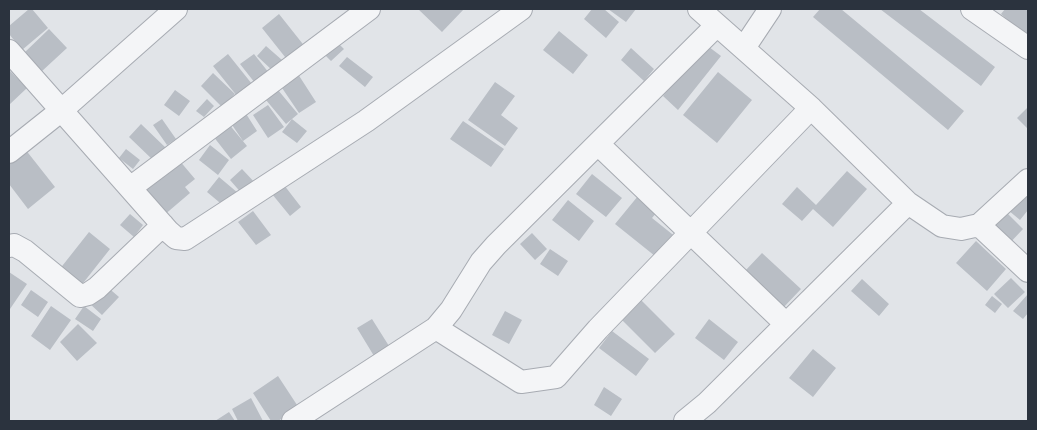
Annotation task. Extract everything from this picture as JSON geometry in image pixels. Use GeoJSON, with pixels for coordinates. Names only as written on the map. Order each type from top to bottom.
{"type":"FeatureCollection","features":[{"type":"Feature","properties":{"kind":"street"},"geometry":{"type":"LineString","coordinates":[[9,152],[63,109],[176,9]]}},
{"type":"Feature","properties":{"kind":"street"},"geometry":{"type":"LineString","coordinates":[[130,188],[369,9]]}},
{"type":"Feature","properties":{"kind":"street"},"geometry":{"type":"LineString","coordinates":[[9,51],[63,109],[163,225],[176,238],[186,239],[366,121],[521,9]]}},
{"type":"Feature","properties":{"kind":"street"},"geometry":{"type":"LineString","coordinates":[[699,9],[811,108],[908,203],[942,226],[961,228],[979,225],[1028,180]]}},
{"type":"Feature","properties":{"kind":"street"},"geometry":{"type":"LineString","coordinates":[[744,48],[770,9]]}},
{"type":"Feature","properties":{"kind":"street"},"geometry":{"type":"LineString","coordinates":[[972,9],[1028,48]]}},
{"type":"Feature","properties":{"kind":"street"},"geometry":{"type":"LineString","coordinates":[[293,421],[436,328],[451,310],[481,262],[717,25]]}},
{"type":"Feature","properties":{"kind":"street"},"geometry":{"type":"LineString","coordinates":[[436,328],[521,382],[556,376],[598,329],[811,108]]}},
{"type":"Feature","properties":{"kind":"street"},"geometry":{"type":"LineString","coordinates":[[598,144],[786,324]]}},
{"type":"Feature","properties":{"kind":"street"},"geometry":{"type":"LineString","coordinates":[[685,421],[707,403],[908,203]]}},
{"type":"Feature","properties":{"kind":"street"},"geometry":{"type":"LineString","coordinates":[[9,246],[14,245],[25,251],[80,296],[88,294],[97,288],[163,225]]}},
{"type":"Feature","properties":{"kind":"street"},"geometry":{"type":"LineString","coordinates":[[979,225],[1028,271]]}},
{"type":"Feature","properties":{"kind":"building"},"geometry":{"type":"Polygon","coordinates":[[[29,9],[32,9],[48,28],[22,50],[9,34],[9,26],[29,9]]]}},
{"type":"Feature","properties":{"kind":"building"},"geometry":{"type":"Polygon","coordinates":[[[418,9],[464,9],[442,32],[418,9]]]}},
{"type":"Feature","properties":{"kind":"building"},"geometry":{"type":"Polygon","coordinates":[[[592,9],[604,9],[619,22],[606,38],[584,19],[592,9]]]}},
{"type":"Feature","properties":{"kind":"building"},"geometry":{"type":"Polygon","coordinates":[[[608,9],[636,9],[626,22],[608,9]]]}},
{"type":"Feature","properties":{"kind":"building"},"geometry":{"type":"Polygon","coordinates":[[[820,9],[841,9],[964,111],[948,130],[813,17],[820,9]]]}},
{"type":"Feature","properties":{"kind":"building"},"geometry":{"type":"Polygon","coordinates":[[[880,9],[919,9],[995,67],[981,86],[880,9]]]}},
{"type":"Feature","properties":{"kind":"building"},"geometry":{"type":"Polygon","coordinates":[[[1005,9],[1028,9],[1028,38],[1001,14],[1005,9]]]}},
{"type":"Feature","properties":{"kind":"building"},"geometry":{"type":"Polygon","coordinates":[[[279,14],[306,48],[289,62],[262,28],[279,14]]]}},
{"type":"Feature","properties":{"kind":"building"},"geometry":{"type":"Polygon","coordinates":[[[49,29],[67,48],[41,72],[24,53],[49,29]]]}},
{"type":"Feature","properties":{"kind":"building"},"geometry":{"type":"Polygon","coordinates":[[[559,31],[588,55],[573,74],[543,50],[559,31]]]}},
{"type":"Feature","properties":{"kind":"building"},"geometry":{"type":"Polygon","coordinates":[[[335,40],[344,49],[331,61],[322,52],[335,40]]]}},
{"type":"Feature","properties":{"kind":"building"},"geometry":{"type":"Polygon","coordinates":[[[705,44],[721,56],[678,110],[663,96],[705,44]]]}},
{"type":"Feature","properties":{"kind":"building"},"geometry":{"type":"Polygon","coordinates":[[[266,46],[282,60],[273,71],[257,56],[266,46]]]}},
{"type":"Feature","properties":{"kind":"building"},"geometry":{"type":"Polygon","coordinates":[[[631,48],[654,69],[644,81],[621,60],[631,48]]]}},
{"type":"Feature","properties":{"kind":"building"},"geometry":{"type":"Polygon","coordinates":[[[228,54],[252,84],[237,96],[213,66],[228,54]]]}},
{"type":"Feature","properties":{"kind":"building"},"geometry":{"type":"Polygon","coordinates":[[[254,54],[269,73],[255,83],[240,64],[254,54]]]}},
{"type":"Feature","properties":{"kind":"building"},"geometry":{"type":"Polygon","coordinates":[[[347,57],[373,77],[365,87],[339,66],[347,57]]]}},
{"type":"Feature","properties":{"kind":"building"},"geometry":{"type":"Polygon","coordinates":[[[9,70],[27,88],[9,105],[9,70]]]}},
{"type":"Feature","properties":{"kind":"building"},"geometry":{"type":"Polygon","coordinates":[[[296,71],[316,102],[299,113],[278,82],[296,71]]]}},
{"type":"Feature","properties":{"kind":"building"},"geometry":{"type":"Polygon","coordinates":[[[718,72],[752,100],[717,143],[683,115],[718,72]]]}},
{"type":"Feature","properties":{"kind":"building"},"geometry":{"type":"Polygon","coordinates":[[[213,73],[235,94],[222,107],[201,86],[213,73]]]}},
{"type":"Feature","properties":{"kind":"building"},"geometry":{"type":"Polygon","coordinates":[[[495,82],[515,96],[501,115],[518,128],[505,146],[468,120],[495,82]]]}},
{"type":"Feature","properties":{"kind":"building"},"geometry":{"type":"Polygon","coordinates":[[[273,84],[298,114],[286,124],[261,94],[273,84]]]}},
{"type":"Feature","properties":{"kind":"building"},"geometry":{"type":"Polygon","coordinates":[[[175,90],[190,101],[179,116],[164,105],[175,90]]]}},
{"type":"Feature","properties":{"kind":"building"},"geometry":{"type":"Polygon","coordinates":[[[207,99],[214,106],[204,117],[196,111],[207,99]]]}},
{"type":"Feature","properties":{"kind":"building"},"geometry":{"type":"Polygon","coordinates":[[[268,105],[284,127],[268,138],[253,115],[268,105]]]}},
{"type":"Feature","properties":{"kind":"building"},"geometry":{"type":"Polygon","coordinates":[[[1028,107],[1028,129],[1017,118],[1028,107]]]}},
{"type":"Feature","properties":{"kind":"building"},"geometry":{"type":"Polygon","coordinates":[[[243,109],[257,131],[243,141],[228,119],[243,109]]]}},
{"type":"Feature","properties":{"kind":"building"},"geometry":{"type":"Polygon","coordinates":[[[162,119],[176,139],[167,145],[153,125],[162,119]]]}},
{"type":"Feature","properties":{"kind":"building"},"geometry":{"type":"Polygon","coordinates":[[[292,119],[307,131],[297,143],[282,132],[292,119]]]}},
{"type":"Feature","properties":{"kind":"building"},"geometry":{"type":"Polygon","coordinates":[[[463,121],[504,149],[491,167],[450,139],[463,121]]]}},
{"type":"Feature","properties":{"kind":"building"},"geometry":{"type":"Polygon","coordinates":[[[228,123],[247,146],[231,159],[213,136],[228,123]]]}},
{"type":"Feature","properties":{"kind":"building"},"geometry":{"type":"Polygon","coordinates":[[[141,124],[166,148],[154,161],[129,137],[141,124]]]}},
{"type":"Feature","properties":{"kind":"building"},"geometry":{"type":"Polygon","coordinates":[[[210,145],[229,160],[218,175],[199,160],[210,145]]]}},
{"type":"Feature","properties":{"kind":"building"},"geometry":{"type":"Polygon","coordinates":[[[25,149],[55,187],[28,209],[9,184],[9,162],[25,149]]]}},
{"type":"Feature","properties":{"kind":"building"},"geometry":{"type":"Polygon","coordinates":[[[126,149],[140,160],[133,169],[119,158],[126,149]]]}},
{"type":"Feature","properties":{"kind":"building"},"geometry":{"type":"Polygon","coordinates":[[[179,160],[195,179],[185,187],[190,193],[163,216],[142,191],[179,160]]]}},
{"type":"Feature","properties":{"kind":"building"},"geometry":{"type":"Polygon","coordinates":[[[242,169],[257,185],[244,196],[230,180],[242,169]]]}},
{"type":"Feature","properties":{"kind":"building"},"geometry":{"type":"Polygon","coordinates":[[[847,171],[867,189],[833,227],[813,209],[802,221],[782,204],[797,187],[816,205],[847,171]]]}},
{"type":"Feature","properties":{"kind":"building"},"geometry":{"type":"Polygon","coordinates":[[[592,174],[622,198],[606,217],[576,194],[592,174]]]}},
{"type":"Feature","properties":{"kind":"building"},"geometry":{"type":"Polygon","coordinates":[[[219,177],[238,193],[225,207],[207,192],[219,177]]]}},
{"type":"Feature","properties":{"kind":"building"},"geometry":{"type":"Polygon","coordinates":[[[284,185],[301,207],[290,216],[272,194],[284,185]]]}},
{"type":"Feature","properties":{"kind":"building"},"geometry":{"type":"Polygon","coordinates":[[[1023,192],[1028,196],[1028,210],[1020,220],[1008,210],[1023,192]]]}},
{"type":"Feature","properties":{"kind":"building"},"geometry":{"type":"Polygon","coordinates":[[[638,196],[657,212],[652,218],[677,238],[660,260],[615,224],[638,196]]]}},
{"type":"Feature","properties":{"kind":"building"},"geometry":{"type":"Polygon","coordinates":[[[568,200],[594,221],[579,241],[552,220],[568,200]]]}},
{"type":"Feature","properties":{"kind":"building"},"geometry":{"type":"Polygon","coordinates":[[[253,211],[271,235],[256,245],[238,222],[253,211]]]}},
{"type":"Feature","properties":{"kind":"building"},"geometry":{"type":"Polygon","coordinates":[[[1006,212],[1023,229],[1007,246],[990,229],[1006,212]]]}},
{"type":"Feature","properties":{"kind":"building"},"geometry":{"type":"Polygon","coordinates":[[[130,214],[143,225],[134,237],[120,225],[130,214]]]}},
{"type":"Feature","properties":{"kind":"building"},"geometry":{"type":"Polygon","coordinates":[[[89,232],[110,249],[80,287],[59,270],[89,232]]]}},
{"type":"Feature","properties":{"kind":"building"},"geometry":{"type":"Polygon","coordinates":[[[532,233],[547,249],[535,260],[520,244],[532,233]]]}},
{"type":"Feature","properties":{"kind":"building"},"geometry":{"type":"Polygon","coordinates":[[[976,241],[1006,269],[987,291],[956,263],[976,241]]]}},
{"type":"Feature","properties":{"kind":"building"},"geometry":{"type":"Polygon","coordinates":[[[550,249],[568,261],[558,276],[540,264],[550,249]]]}},
{"type":"Feature","properties":{"kind":"building"},"geometry":{"type":"Polygon","coordinates":[[[762,253],[801,289],[783,308],[745,271],[762,253]]]}},
{"type":"Feature","properties":{"kind":"building"},"geometry":{"type":"Polygon","coordinates":[[[9,272],[27,284],[10,309],[9,308],[9,272]]]}},
{"type":"Feature","properties":{"kind":"building"},"geometry":{"type":"Polygon","coordinates":[[[1011,278],[1025,292],[1008,308],[994,294],[1011,278]]]}},
{"type":"Feature","properties":{"kind":"building"},"geometry":{"type":"Polygon","coordinates":[[[862,279],[889,304],[879,316],[851,291],[862,279]]]}},
{"type":"Feature","properties":{"kind":"building"},"geometry":{"type":"Polygon","coordinates":[[[105,285],[119,297],[102,315],[89,303],[105,285]]]}},
{"type":"Feature","properties":{"kind":"building"},"geometry":{"type":"Polygon","coordinates":[[[31,290],[48,302],[38,317],[21,305],[31,290]]]}},
{"type":"Feature","properties":{"kind":"building"},"geometry":{"type":"Polygon","coordinates":[[[1028,294],[1028,313],[1023,319],[1013,311],[1028,294]]]}},
{"type":"Feature","properties":{"kind":"building"},"geometry":{"type":"Polygon","coordinates":[[[992,296],[1002,304],[995,313],[985,305],[992,296]]]}},
{"type":"Feature","properties":{"kind":"building"},"geometry":{"type":"Polygon","coordinates":[[[640,299],[675,334],[655,353],[621,319],[640,299]]]}},
{"type":"Feature","properties":{"kind":"building"},"geometry":{"type":"Polygon","coordinates":[[[51,306],[71,320],[50,350],[31,336],[51,306]]]}},
{"type":"Feature","properties":{"kind":"building"},"geometry":{"type":"Polygon","coordinates":[[[84,306],[101,319],[93,331],[75,319],[84,306]]]}},
{"type":"Feature","properties":{"kind":"building"},"geometry":{"type":"Polygon","coordinates":[[[505,311],[522,320],[509,344],[492,335],[505,311]]]}},
{"type":"Feature","properties":{"kind":"building"},"geometry":{"type":"Polygon","coordinates":[[[372,319],[389,346],[374,356],[357,328],[372,319]]]}},
{"type":"Feature","properties":{"kind":"building"},"geometry":{"type":"Polygon","coordinates":[[[709,319],[738,342],[724,360],[695,338],[709,319]]]}},
{"type":"Feature","properties":{"kind":"building"},"geometry":{"type":"Polygon","coordinates":[[[78,324],[97,343],[77,361],[60,342],[78,324]]]}},
{"type":"Feature","properties":{"kind":"building"},"geometry":{"type":"Polygon","coordinates":[[[612,331],[649,359],[636,376],[599,348],[612,331]]]}},
{"type":"Feature","properties":{"kind":"building"},"geometry":{"type":"Polygon","coordinates":[[[813,349],[836,368],[813,397],[789,378],[813,349]]]}},
{"type":"Feature","properties":{"kind":"building"},"geometry":{"type":"Polygon","coordinates":[[[278,376],[299,408],[278,421],[271,421],[253,393],[278,376]]]}},
{"type":"Feature","properties":{"kind":"building"},"geometry":{"type":"Polygon","coordinates":[[[604,387],[622,399],[611,416],[594,405],[604,387]]]}},
{"type":"Feature","properties":{"kind":"building"},"geometry":{"type":"Polygon","coordinates":[[[251,398],[263,421],[238,421],[232,409],[251,398]]]}},
{"type":"Feature","properties":{"kind":"building"},"geometry":{"type":"Polygon","coordinates":[[[229,412],[235,421],[215,421],[229,412]]]}}]}
